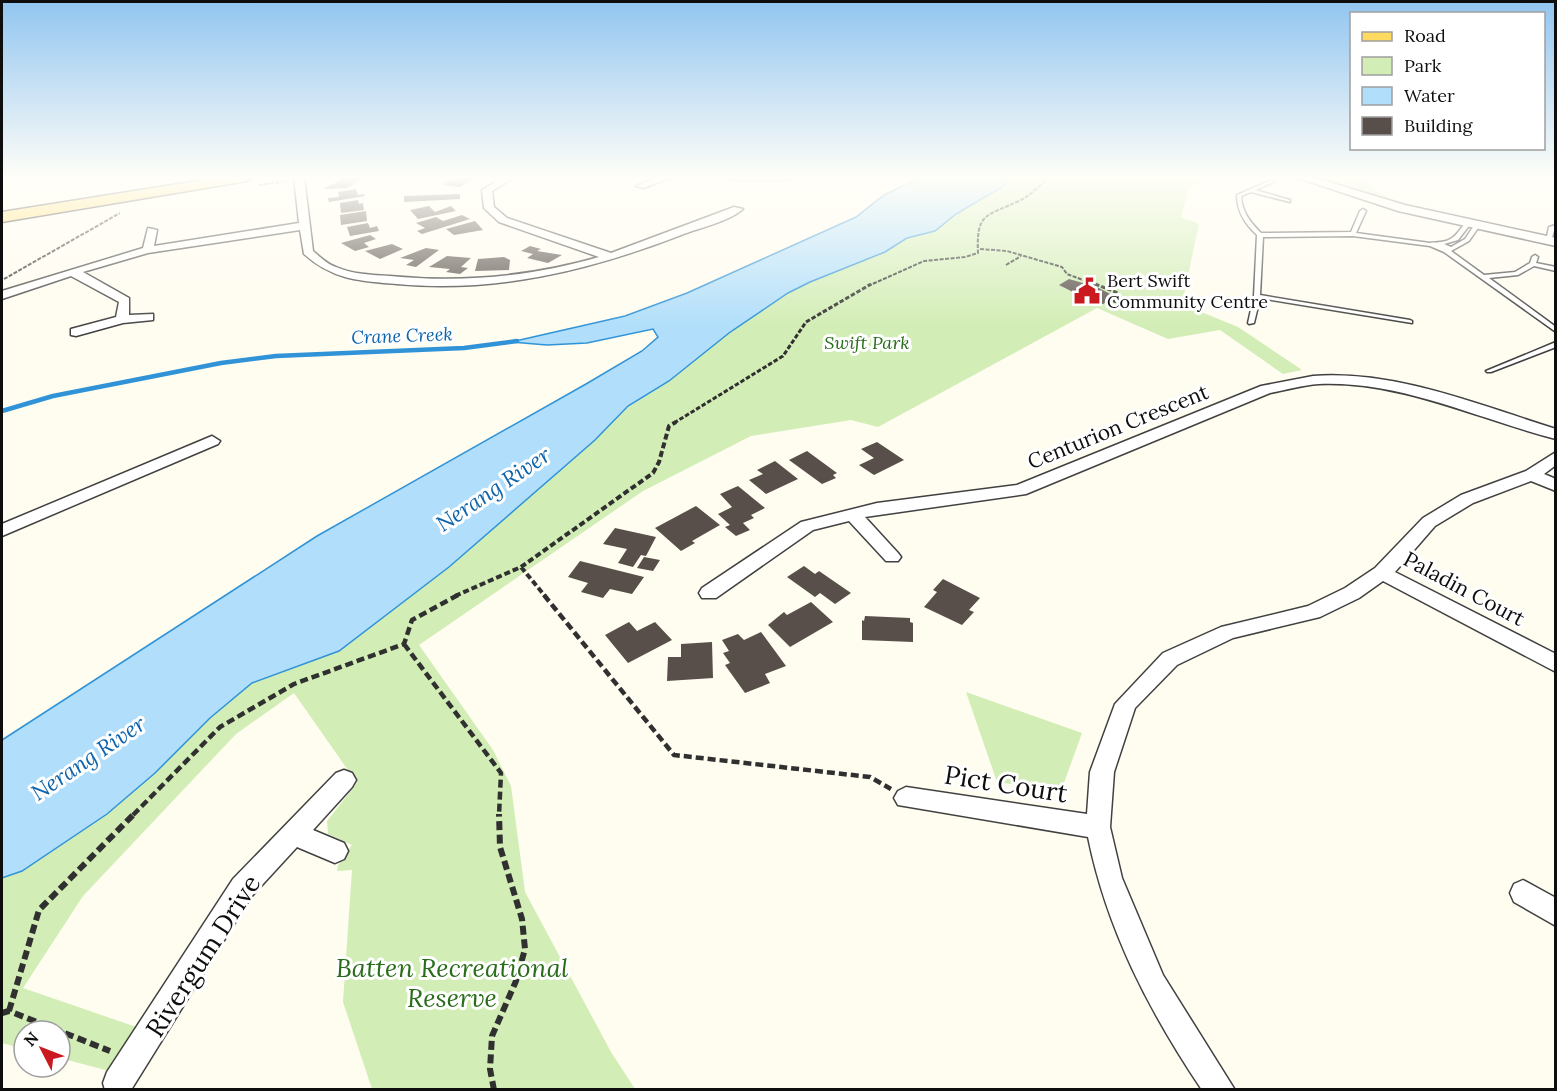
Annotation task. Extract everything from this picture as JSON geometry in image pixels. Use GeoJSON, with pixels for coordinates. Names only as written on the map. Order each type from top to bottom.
{"type":"FeatureCollection","features":[{"type":"Feature","properties":{"kind":"street"},"geometry":{"type":"LineString","coordinates":[[2,295],[148,250],[291,228]]}},
{"type":"Feature","properties":{"kind":"street"},"geometry":{"type":"LineString","coordinates":[[303,228],[308,252],[330,269],[381,279],[431,284],[495,284],[525,279],[611,257],[688,228]]}},
{"type":"Feature","properties":{"kind":"street"},"geometry":{"type":"LineString","coordinates":[[526,228],[611,257]]}},
{"type":"Feature","properties":{"kind":"street"},"geometry":{"type":"LineString","coordinates":[[1491,228],[1552,241]]}},
{"type":"Feature","properties":{"kind":"street"},"geometry":{"type":"LineString","coordinates":[[148,250],[152,230]]}},
{"type":"Feature","properties":{"kind":"street"},"geometry":{"type":"LineString","coordinates":[[72,272],[93,280],[125,301],[123,319]]}},
{"type":"Feature","properties":{"kind":"street"},"geometry":{"type":"LineString","coordinates":[[76,332],[123,319],[149,317]]}},
{"type":"Feature","properties":{"kind":"street","name":"Centurion Crescent"},"geometry":{"type":"LineString","coordinates":[[709,593],[807,526],[877,508],[1020,490],[1266,389],[1306,382],[1364,383],[1422,394],[1556,434]]}},
{"type":"Feature","properties":{"kind":"street"},"geometry":{"type":"LineString","coordinates":[[2,530],[212,441]]}},
{"type":"Feature","properties":{"kind":"street"},"geometry":{"type":"LineString","coordinates":[[1220,1089],[1153,985],[1132,939],[1109,878],[1098,827],[1102,772],[1126,704],[1170,659],[1228,632],[1313,612],[1370,583],[1406,550],[1429,522],[1467,499],[1532,475],[1556,457]]}},
{"type":"Feature","properties":{"kind":"street"},"geometry":{"type":"LineString","coordinates":[[1532,475],[1556,486]]}},
{"type":"Feature","properties":{"kind":"street"},"geometry":{"type":"LineString","coordinates":[[853,514],[892,557]]}},
{"type":"Feature","properties":{"kind":"street","name":"Paladin Court"},"geometry":{"type":"LineString","coordinates":[[1382,573],[1556,664]]}},
{"type":"Feature","properties":{"kind":"street","name":"Rivergum Drive"},"geometry":{"type":"LineString","coordinates":[[122,1081],[242,888],[345,780]]}},
{"type":"Feature","properties":{"kind":"street","name":"Pict Court"},"geometry":{"type":"LineString","coordinates":[[906,798],[1098,827]]}},
{"type":"Feature","properties":{"kind":"street"},"geometry":{"type":"LineString","coordinates":[[294,834],[335,852]]}},
{"type":"Feature","properties":{"kind":"street"},"geometry":{"type":"LineString","coordinates":[[1523,893],[1556,913]]}},
{"type":"Feature","properties":{"kind":"lane"},"geometry":{"type":"LineString","coordinates":[[1252,228],[1260,235],[1353,234],[1449,249],[1467,240],[1472,228]]}},
{"type":"Feature","properties":{"kind":"lane"},"geometry":{"type":"LineString","coordinates":[[1353,234],[1356,228]]}},
{"type":"Feature","properties":{"kind":"lane"},"geometry":{"type":"LineString","coordinates":[[1431,245],[1456,239],[1469,228]]}},
{"type":"Feature","properties":{"kind":"lane"},"geometry":{"type":"LineString","coordinates":[[1251,322],[1257,296],[1260,235]]}},
{"type":"Feature","properties":{"kind":"lane"},"geometry":{"type":"LineString","coordinates":[[1442,243],[1556,330]]}},
{"type":"Feature","properties":{"kind":"lane"},"geometry":{"type":"LineString","coordinates":[[1484,277],[1516,274],[1534,261],[1556,269]]}},
{"type":"Feature","properties":{"kind":"lane"},"geometry":{"type":"LineString","coordinates":[[1257,296],[1410,322]]}},
{"type":"Feature","properties":{"kind":"lane"},"geometry":{"type":"LineString","coordinates":[[1489,371],[1556,344]]}},
{"type":"Feature","properties":{"kind":"path"},"geometry":{"type":"LineString","coordinates":[[2,280],[94,228]]}},
{"type":"Feature","properties":{"kind":"path"},"geometry":{"type":"LineString","coordinates":[[404,644],[412,620],[436,604],[521,567],[653,473],[661,465],[664,438],[669,426],[783,356],[800,329],[819,312],[914,264],[970,257],[978,253],[980,249],[978,228]]}},
{"type":"Feature","properties":{"kind":"path"},"geometry":{"type":"LineString","coordinates":[[980,249],[1022,256],[1062,267],[1067,274],[1118,293],[1114,295],[1120,297],[1114,301],[1123,304]]}},
{"type":"Feature","properties":{"kind":"path"},"geometry":{"type":"LineString","coordinates":[[1006,265],[1022,256]]}},
{"type":"Feature","properties":{"kind":"path"},"geometry":{"type":"LineString","coordinates":[[521,567],[674,755],[870,777],[906,798]]}},
{"type":"Feature","properties":{"kind":"path"},"geometry":{"type":"LineString","coordinates":[[9,1011],[39,910],[220,727],[294,684],[404,644]]}},
{"type":"Feature","properties":{"kind":"path"},"geometry":{"type":"LineString","coordinates":[[404,644],[501,773],[500,847],[524,935],[523,962],[494,1023],[488,1067],[494,1089]]}},
{"type":"Feature","properties":{"kind":"path"},"geometry":{"type":"LineString","coordinates":[[2,1013],[9,1011],[122,1081]]}},
{"type":"Feature","properties":{"kind":"green space"},"geometry":{"type":"Polygon","coordinates":[[[939,228],[1198,228],[1182,304],[1238,327],[1302,370],[1283,374],[1220,330],[1168,339],[1097,308],[878,427],[851,420],[751,436],[643,491],[419,645],[493,750],[511,786],[525,892],[611,1052],[635,1089],[372,1089],[343,1002],[352,870],[337,871],[338,865],[352,845],[328,834],[327,821],[357,783],[294,693],[236,734],[83,896],[23,988],[142,1029],[113,1072],[72,1061],[72,1019],[12,1019],[12,1046],[2,1043],[2,878],[22,871],[155,773],[210,718],[252,683],[339,651],[449,567],[595,440],[619,413],[669,381],[729,333],[788,293],[885,252],[907,238],[939,228]]]}},
{"type":"Feature","properties":{"kind":"green space"},"geometry":{"type":"Polygon","coordinates":[[[966,692],[1082,733],[1061,791],[997,782],[966,692]]]}},
{"type":"Feature","properties":{"kind":"water","name":"Nerang River"},"geometry":{"type":"Polygon","coordinates":[[[832,228],[939,228],[907,238],[885,252],[788,293],[729,333],[669,381],[628,406],[595,440],[449,567],[339,651],[252,683],[210,718],[155,773],[107,814],[22,871],[2,878],[2,740],[317,536],[586,384],[642,351],[658,337],[653,329],[587,343],[547,345],[511,342],[625,316],[687,293],[832,228]]]}},
{"type":"Feature","properties":{"kind":"building"},"geometry":{"type":"Polygon","coordinates":[[[347,228],[378,228],[379,231],[350,236],[347,228]]]}},
{"type":"Feature","properties":{"kind":"building"},"geometry":{"type":"Polygon","coordinates":[[[425,228],[441,228],[422,234],[417,231],[425,228]]]}},
{"type":"Feature","properties":{"kind":"building"},"geometry":{"type":"Polygon","coordinates":[[[481,228],[483,230],[454,235],[446,229],[481,228]]]}},
{"type":"Feature","properties":{"kind":"building"},"geometry":{"type":"Polygon","coordinates":[[[370,235],[376,239],[364,243],[369,247],[355,251],[341,243],[370,235]]]}},
{"type":"Feature","properties":{"kind":"building"},"geometry":{"type":"Polygon","coordinates":[[[392,244],[403,249],[380,259],[365,251],[392,244]]]}},
{"type":"Feature","properties":{"kind":"building"},"geometry":{"type":"Polygon","coordinates":[[[530,246],[541,249],[537,251],[562,255],[548,263],[527,258],[533,254],[521,251],[530,246]]]}},
{"type":"Feature","properties":{"kind":"building"},"geometry":{"type":"Polygon","coordinates":[[[426,248],[439,250],[416,267],[406,265],[414,260],[400,258],[426,248]]]}},
{"type":"Feature","properties":{"kind":"building"},"geometry":{"type":"Polygon","coordinates":[[[447,256],[471,258],[461,267],[468,268],[460,274],[446,272],[450,269],[429,267],[447,256]]]}},
{"type":"Feature","properties":{"kind":"building"},"geometry":{"type":"Polygon","coordinates":[[[504,257],[510,260],[509,270],[475,271],[478,259],[504,257]]]}},
{"type":"Feature","properties":{"kind":"building","name":"Bert Swift Community Centre"},"geometry":{"type":"Polygon","coordinates":[[[1069,279],[1097,287],[1116,297],[1103,304],[1089,300],[1059,285],[1069,279]]]}},
{"type":"Feature","properties":{"kind":"building"},"geometry":{"type":"Polygon","coordinates":[[[877,442],[904,460],[874,475],[859,465],[874,458],[861,449],[877,442]]]}},
{"type":"Feature","properties":{"kind":"building"},"geometry":{"type":"Polygon","coordinates":[[[807,451],[837,473],[833,475],[836,478],[822,484],[789,460],[807,451]]]}},
{"type":"Feature","properties":{"kind":"building"},"geometry":{"type":"Polygon","coordinates":[[[775,461],[798,479],[766,494],[749,480],[763,474],[757,470],[775,461]]]}},
{"type":"Feature","properties":{"kind":"building"},"geometry":{"type":"Polygon","coordinates":[[[738,486],[765,508],[751,515],[754,518],[743,523],[750,530],[736,536],[725,527],[730,525],[718,514],[732,507],[720,494],[738,486]]]}},
{"type":"Feature","properties":{"kind":"building"},"geometry":{"type":"Polygon","coordinates":[[[696,506],[720,525],[692,541],[695,543],[681,551],[655,528],[696,506]]]}},
{"type":"Feature","properties":{"kind":"building"},"geometry":{"type":"Polygon","coordinates":[[[615,528],[656,537],[646,556],[641,555],[633,567],[618,563],[627,549],[603,544],[615,528]]]}},
{"type":"Feature","properties":{"kind":"building"},"geometry":{"type":"Polygon","coordinates":[[[644,557],[660,560],[653,571],[637,568],[644,557]]]}},
{"type":"Feature","properties":{"kind":"building"},"geometry":{"type":"Polygon","coordinates":[[[580,561],[644,577],[632,594],[610,589],[603,598],[581,592],[588,583],[568,577],[580,561]]]}},
{"type":"Feature","properties":{"kind":"building"},"geometry":{"type":"Polygon","coordinates":[[[804,566],[815,574],[819,571],[851,593],[835,604],[820,593],[815,597],[787,577],[804,566]]]}},
{"type":"Feature","properties":{"kind":"building"},"geometry":{"type":"Polygon","coordinates":[[[943,579],[980,598],[969,610],[974,612],[962,625],[924,607],[937,592],[933,590],[943,579]]]}},
{"type":"Feature","properties":{"kind":"building"},"geometry":{"type":"Polygon","coordinates":[[[811,602],[833,622],[790,647],[768,625],[784,612],[787,615],[811,602]]]}},
{"type":"Feature","properties":{"kind":"building"},"geometry":{"type":"Polygon","coordinates":[[[865,616],[910,618],[910,622],[913,623],[913,642],[862,640],[862,620],[864,621],[865,616]]]}},
{"type":"Feature","properties":{"kind":"building"},"geometry":{"type":"Polygon","coordinates":[[[629,622],[637,631],[655,622],[672,640],[628,663],[605,635],[629,622]]]}},
{"type":"Feature","properties":{"kind":"building"},"geometry":{"type":"Polygon","coordinates":[[[761,632],[786,666],[765,674],[770,683],[745,693],[725,665],[730,663],[723,653],[729,651],[722,640],[738,634],[744,640],[761,632]]]}},
{"type":"Feature","properties":{"kind":"building"},"geometry":{"type":"Polygon","coordinates":[[[712,642],[713,678],[667,681],[668,657],[681,657],[681,644],[712,642]]]}},
{"type":"Feature","properties":{"kind":"waterway","name":"Crane Creek"},"geometry":{"type":"LineString","coordinates":[[2,411],[53,396],[221,363],[276,356],[464,348],[517,341]]}},
{"type":"Feature","properties":{"kind":"place","name":"Bert Swift Community Centre"},"geometry":{"type":"Point","coordinates":[1087,291]}},
{"type":"Feature","properties":{"kind":"park label","name":"Swift Park"},"geometry":{"type":"Point","coordinates":[867,343]}},
{"type":"Feature","properties":{"kind":"park label","name":"Batten Recreational Reserve"},"geometry":{"type":"Point","coordinates":[452,983]}}]}
